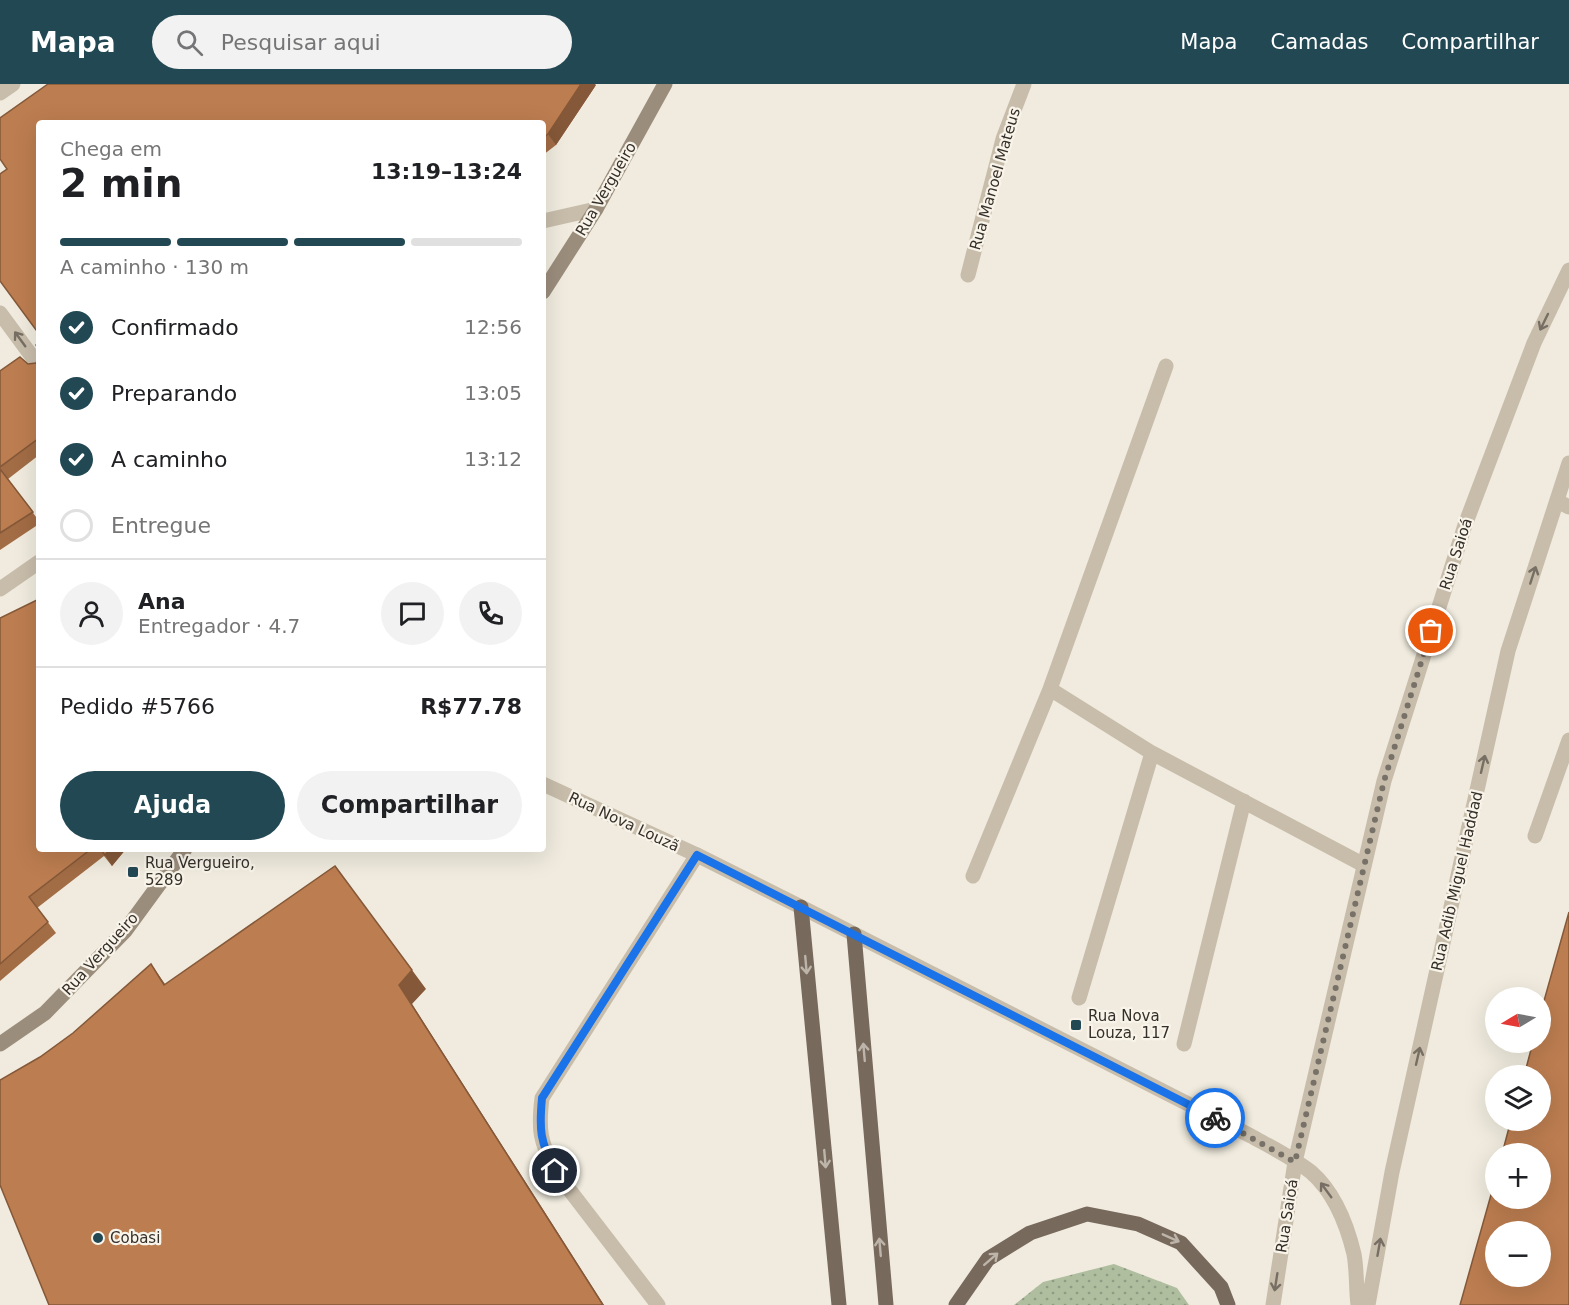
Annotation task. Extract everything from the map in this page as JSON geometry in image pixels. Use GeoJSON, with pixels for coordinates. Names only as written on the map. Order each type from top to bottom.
{"type":"FeatureCollection","features":[{"type":"Feature","properties":{"kind":"main road","name":"Rua Vergueiro"},"geometry":{"type":"LineString","coordinates":[[546,287],[596,209],[665,84]]}},
{"type":"Feature","properties":{"kind":"main road","name":"Rua Vergueiro"},"geometry":{"type":"LineString","coordinates":[[0,1044],[45,1013],[124,931],[183,852]]}},
{"type":"Feature","properties":{"kind":"main road"},"geometry":{"type":"LineString","coordinates":[[801,907],[839,1305]]}},
{"type":"Feature","properties":{"kind":"main road"},"geometry":{"type":"LineString","coordinates":[[854,934],[886,1305]]}},
{"type":"Feature","properties":{"kind":"main road"},"geometry":{"type":"LineString","coordinates":[[956,1305],[988,1259],[1030,1233],[1087,1214],[1138,1224],[1181,1243],[1221,1287],[1228,1305]]}},
{"type":"Feature","properties":{"kind":"street"},"geometry":{"type":"LineString","coordinates":[[0,93],[13,84]]}},
{"type":"Feature","properties":{"kind":"street","name":"Rua Manoel Mateus"},"geometry":{"type":"LineString","coordinates":[[968,275],[1004,139],[1024,84]]}},
{"type":"Feature","properties":{"kind":"street"},"geometry":{"type":"LineString","coordinates":[[546,220],[596,209]]}},
{"type":"Feature","properties":{"kind":"street","name":"Rua Saioá"},"geometry":{"type":"LineString","coordinates":[[1273,1305],[1295,1162],[1384,781],[1465,525],[1533,343],[1569,270]]}},
{"type":"Feature","properties":{"kind":"street"},"geometry":{"type":"LineString","coordinates":[[0,313],[36,362]]}},
{"type":"Feature","properties":{"kind":"street"},"geometry":{"type":"LineString","coordinates":[[973,876],[1050,689],[1166,366]]}},
{"type":"Feature","properties":{"kind":"street","name":"Rua Adib Miguel Haddad"},"geometry":{"type":"LineString","coordinates":[[1368,1305],[1392,1172],[1508,651],[1563,504],[1569,463]]}},
{"type":"Feature","properties":{"kind":"street"},"geometry":{"type":"LineString","coordinates":[[0,589],[36,564]]}},
{"type":"Feature","properties":{"kind":"street"},"geometry":{"type":"LineString","coordinates":[[1050,689],[1152,753],[1364,865]]}},
{"type":"Feature","properties":{"kind":"street"},"geometry":{"type":"LineString","coordinates":[[1535,836],[1569,740]]}},
{"type":"Feature","properties":{"kind":"street"},"geometry":{"type":"LineString","coordinates":[[1079,998],[1152,753]]}},
{"type":"Feature","properties":{"kind":"street","name":"Rua Nova Louzã"},"geometry":{"type":"LineString","coordinates":[[546,785],[697,855],[801,907],[1251,1136],[1311,1172],[1334,1202],[1354,1255],[1358,1305]]}},
{"type":"Feature","properties":{"kind":"street"},"geometry":{"type":"LineString","coordinates":[[1184,1044],[1244,801]]}},
{"type":"Feature","properties":{"kind":"street"},"geometry":{"type":"LineString","coordinates":[[658,1305],[555,1171],[543,1146],[539,1123],[542,1098],[697,855]]}},
{"type":"Feature","properties":{"kind":"green space"},"geometry":{"type":"Polygon","coordinates":[[[1114,1264],[1177,1288],[1189,1305],[1014,1305],[1043,1282],[1114,1264]]]}},
{"type":"Feature","properties":{"kind":"building"},"geometry":{"type":"Polygon","coordinates":[[[48,84],[581,84],[546,136],[546,120],[36,120],[36,330],[0,281],[0,174],[7,169],[0,159],[0,118],[48,84]]]}},
{"type":"Feature","properties":{"kind":"building"},"geometry":{"type":"Polygon","coordinates":[[[20,357],[28,364],[36,363],[36,440],[0,467],[0,371],[20,357]]]}},
{"type":"Feature","properties":{"kind":"building"},"geometry":{"type":"Polygon","coordinates":[[[0,469],[33,512],[0,533],[0,469]]]}},
{"type":"Feature","properties":{"kind":"building"},"geometry":{"type":"Polygon","coordinates":[[[36,600],[36,852],[87,852],[29,897],[48,922],[0,964],[0,618],[36,600]]]}},
{"type":"Feature","properties":{"kind":"building"},"geometry":{"type":"Polygon","coordinates":[[[335,866],[412,970],[399,985],[603,1305],[49,1305],[0,1185],[0,1080],[40,1057],[73,1033],[151,964],[164,985],[335,866]]]}},
{"type":"Feature","properties":{"kind":"building"},"geometry":{"type":"Polygon","coordinates":[[[1569,912],[1569,1305],[1460,1305],[1487,1209],[1551,1209],[1551,1143],[1505,1143],[1508,1131],[1551,1131],[1551,1065],[1527,1065],[1530,1053],[1551,1053],[1551,987],[1548,987],[1569,912]]]}},
{"type":"Feature","properties":{"kind":"way so far"},"geometry":{"type":"LineString","coordinates":[[1215,1118],[1295,1162],[1384,781],[1431,631]]}},
{"type":"Feature","properties":{"kind":"place","name":"Rua Vergueiro, 5289"},"geometry":{"type":"Point","coordinates":[133,872]}},
{"type":"Feature","properties":{"kind":"place","name":"Rua Nova Louza, 117"},"geometry":{"type":"Point","coordinates":[1076,1025]}},
{"type":"Feature","properties":{"kind":"place","name":"Cobasi"},"geometry":{"type":"Point","coordinates":[98,1238]}},
{"type":"Feature","properties":{"kind":"route"},"geometry":{"type":"LineString","coordinates":[[555,1171],[543,1146],[539,1123],[542,1098],[697,855],[1215,1118]]}}]}
